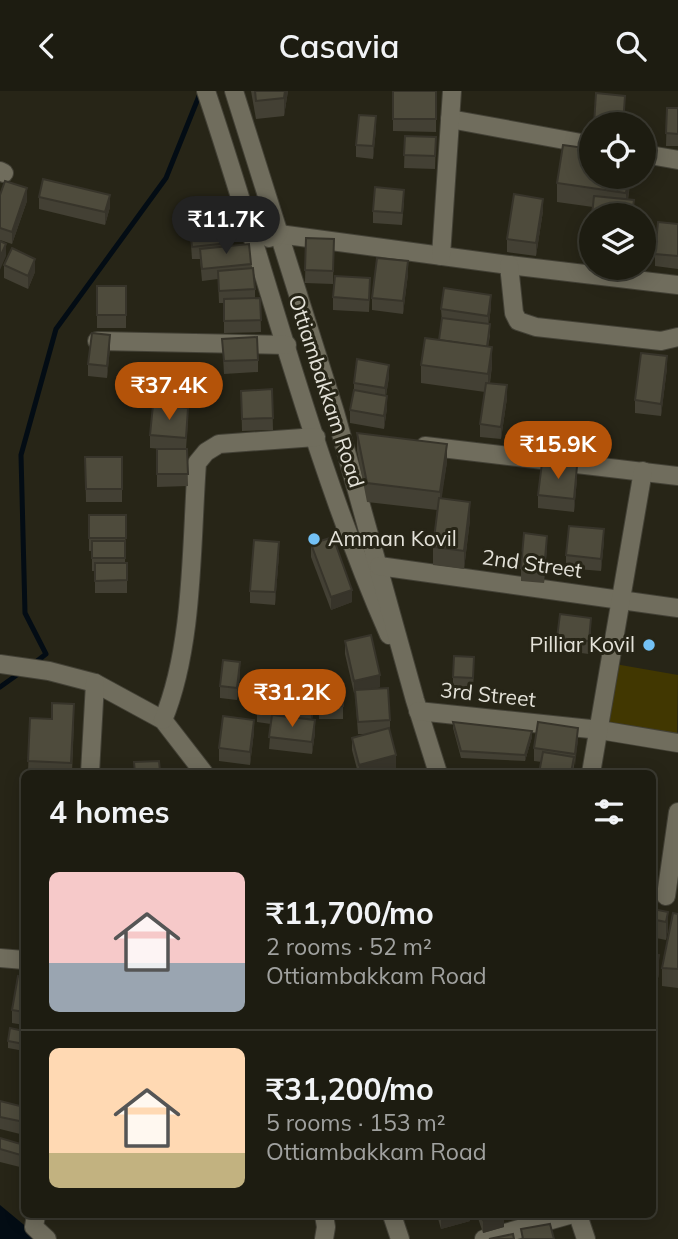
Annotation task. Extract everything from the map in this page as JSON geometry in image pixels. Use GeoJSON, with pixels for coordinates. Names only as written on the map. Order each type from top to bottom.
{"type":"FeatureCollection","features":[{"type":"Feature","properties":{"kind":"street","name":"Ottiambakkam Road"},"geometry":{"type":"LineString","coordinates":[[233,91],[349,437],[379,566],[437,770]]}},
{"type":"Feature","properties":{"kind":"street"},"geometry":{"type":"LineString","coordinates":[[441,256],[452,91]]}},
{"type":"Feature","properties":{"kind":"street","name":"Ottiambakkam Road"},"geometry":{"type":"LineString","coordinates":[[208,98],[316,437],[373,600],[417,705]]}},
{"type":"Feature","properties":{"kind":"street"},"geometry":{"type":"LineString","coordinates":[[450,119],[579,143]]}},
{"type":"Feature","properties":{"kind":"street"},"geometry":{"type":"LineString","coordinates":[[656,156],[678,160]]}},
{"type":"Feature","properties":{"kind":"street"},"geometry":{"type":"LineString","coordinates":[[254,243],[279,234],[678,285]]}},
{"type":"Feature","properties":{"kind":"street"},"geometry":{"type":"LineString","coordinates":[[509,265],[514,313],[518,321],[536,327],[662,341],[678,337]]}},
{"type":"Feature","properties":{"kind":"street"},"geometry":{"type":"LineString","coordinates":[[97,341],[287,345]]}},
{"type":"Feature","properties":{"kind":"street"},"geometry":{"type":"LineString","coordinates":[[163,720],[169,706],[185,637],[197,463],[206,452],[219,444],[316,437]]}},
{"type":"Feature","properties":{"kind":"street"},"geometry":{"type":"LineString","coordinates":[[410,444],[678,476]]}},
{"type":"Feature","properties":{"kind":"street"},"geometry":{"type":"LineString","coordinates":[[592,770],[643,471]]}},
{"type":"Feature","properties":{"kind":"street","name":"2nd Street"},"geometry":{"type":"LineString","coordinates":[[379,566],[678,608]]}},
{"type":"Feature","properties":{"kind":"street"},"geometry":{"type":"LineString","coordinates":[[0,664],[49,671],[96,683],[163,720],[202,770]]}},
{"type":"Feature","properties":{"kind":"street"},"geometry":{"type":"LineString","coordinates":[[90,770],[96,683]]}},
{"type":"Feature","properties":{"kind":"street","name":"3rd Street"},"geometry":{"type":"LineString","coordinates":[[417,705],[678,743]]}},
{"type":"Feature","properties":{"kind":"street"},"geometry":{"type":"LineString","coordinates":[[666,896],[678,812]]}},
{"type":"Feature","properties":{"kind":"street"},"geometry":{"type":"LineString","coordinates":[[0,958],[21,960]]}},
{"type":"Feature","properties":{"kind":"street"},"geometry":{"type":"LineString","coordinates":[[36,1218],[34,1227],[47,1239]]}},
{"type":"Feature","properties":{"kind":"street"},"geometry":{"type":"LineString","coordinates":[[324,1218],[324,1239]]}},
{"type":"Feature","properties":{"kind":"street"},"geometry":{"type":"LineString","coordinates":[[393,1218],[400,1239]]}},
{"type":"Feature","properties":{"kind":"street"},"geometry":{"type":"LineString","coordinates":[[484,1239],[558,1218]]}},
{"type":"Feature","properties":{"kind":"street"},"geometry":{"type":"LineString","coordinates":[[579,1218],[586,1239]]}},
{"type":"Feature","properties":{"kind":"shaded area"},"geometry":{"type":"Polygon","coordinates":[[[615,664],[678,675],[677,737],[600,723],[615,664]]]}},
{"type":"Feature","properties":{"kind":"shaded area"},"geometry":{"type":"Polygon","coordinates":[[[0,1205],[41,1239],[0,1239],[0,1205]]]}},
{"type":"Feature","properties":{"kind":"building"},"geometry":{"type":"Polygon","coordinates":[[[255,91],[285,91],[284,98],[256,101],[255,91]]]}},
{"type":"Feature","properties":{"kind":"building"},"geometry":{"type":"Polygon","coordinates":[[[393,91],[436,91],[436,119],[393,119],[393,91]]]}},
{"type":"Feature","properties":{"kind":"building"},"geometry":{"type":"Polygon","coordinates":[[[596,93],[625,96],[624,112],[595,112],[596,93]]]}},
{"type":"Feature","properties":{"kind":"building"},"geometry":{"type":"Polygon","coordinates":[[[667,108],[678,108],[678,134],[666,133],[667,108]]]}},
{"type":"Feature","properties":{"kind":"building"},"geometry":{"type":"Polygon","coordinates":[[[359,115],[376,116],[373,146],[356,145],[359,115]]]}},
{"type":"Feature","properties":{"kind":"building"},"geometry":{"type":"Polygon","coordinates":[[[405,136],[436,137],[435,156],[404,155],[405,136]]]}},
{"type":"Feature","properties":{"kind":"building"},"geometry":{"type":"Polygon","coordinates":[[[563,145],[579,147],[579,186],[557,183],[563,145]]]}},
{"type":"Feature","properties":{"kind":"building"},"geometry":{"type":"Polygon","coordinates":[[[43,179],[110,195],[105,212],[39,197],[43,179]]]}},
{"type":"Feature","properties":{"kind":"building"},"geometry":{"type":"Polygon","coordinates":[[[5,181],[27,188],[12,232],[0,228],[0,195],[5,181]]]}},
{"type":"Feature","properties":{"kind":"building"},"geometry":{"type":"Polygon","coordinates":[[[375,187],[404,190],[402,213],[373,211],[375,187]]]}},
{"type":"Feature","properties":{"kind":"building"},"geometry":{"type":"Polygon","coordinates":[[[598,189],[626,189],[626,193],[598,189]]]}},
{"type":"Feature","properties":{"kind":"building"},"geometry":{"type":"Polygon","coordinates":[[[514,194],[543,199],[536,243],[507,239],[514,194]]]}},
{"type":"Feature","properties":{"kind":"building"},"geometry":{"type":"Polygon","coordinates":[[[594,196],[634,200],[634,203],[593,203],[594,196]]]}},
{"type":"Feature","properties":{"kind":"building"},"geometry":{"type":"Polygon","coordinates":[[[226,213],[229,243],[192,247],[189,217],[226,213]]]}},
{"type":"Feature","properties":{"kind":"building"},"geometry":{"type":"Polygon","coordinates":[[[658,222],[678,224],[678,256],[656,254],[658,222]]]}},
{"type":"Feature","properties":{"kind":"building"},"geometry":{"type":"Polygon","coordinates":[[[306,238],[334,239],[333,271],[305,270],[306,238]]]}},
{"type":"Feature","properties":{"kind":"building"},"geometry":{"type":"Polygon","coordinates":[[[0,241],[6,244],[0,257],[0,241]]]}},
{"type":"Feature","properties":{"kind":"building"},"geometry":{"type":"Polygon","coordinates":[[[249,244],[251,264],[202,269],[200,249],[249,244]]]}},
{"type":"Feature","properties":{"kind":"building"},"geometry":{"type":"Polygon","coordinates":[[[12,248],[35,259],[28,276],[4,265],[12,248]]]}},
{"type":"Feature","properties":{"kind":"building"},"geometry":{"type":"Polygon","coordinates":[[[377,258],[408,261],[403,301],[372,298],[377,258]]]}},
{"type":"Feature","properties":{"kind":"building"},"geometry":{"type":"Polygon","coordinates":[[[253,268],[255,289],[219,291],[218,271],[253,268]]]}},
{"type":"Feature","properties":{"kind":"building"},"geometry":{"type":"Polygon","coordinates":[[[335,276],[370,278],[369,300],[333,297],[335,276]]]}},
{"type":"Feature","properties":{"kind":"building"},"geometry":{"type":"Polygon","coordinates":[[[97,286],[126,286],[126,315],[97,315],[97,286]]]}},
{"type":"Feature","properties":{"kind":"building"},"geometry":{"type":"Polygon","coordinates":[[[444,288],[491,295],[488,316],[441,309],[444,288]]]}},
{"type":"Feature","properties":{"kind":"building"},"geometry":{"type":"Polygon","coordinates":[[[260,298],[261,320],[224,321],[224,299],[260,298]]]}},
{"type":"Feature","properties":{"kind":"building"},"geometry":{"type":"Polygon","coordinates":[[[442,318],[490,324],[487,347],[439,340],[442,318]]]}},
{"type":"Feature","properties":{"kind":"building"},"geometry":{"type":"Polygon","coordinates":[[[92,333],[110,335],[107,366],[88,364],[92,333]]]}},
{"type":"Feature","properties":{"kind":"building"},"geometry":{"type":"Polygon","coordinates":[[[257,337],[258,360],[224,361],[222,339],[257,337]]]}},
{"type":"Feature","properties":{"kind":"building"},"geometry":{"type":"Polygon","coordinates":[[[425,338],[492,347],[488,374],[421,365],[425,338]]]}},
{"type":"Feature","properties":{"kind":"building"},"geometry":{"type":"Polygon","coordinates":[[[641,353],[667,356],[661,404],[635,400],[641,353]]]}},
{"type":"Feature","properties":{"kind":"building"},"geometry":{"type":"Polygon","coordinates":[[[357,359],[389,365],[385,388],[354,383],[357,359]]]}},
{"type":"Feature","properties":{"kind":"building"},"geometry":{"type":"Polygon","coordinates":[[[486,383],[507,385],[501,427],[480,424],[486,383]]]}},
{"type":"Feature","properties":{"kind":"building"},"geometry":{"type":"Polygon","coordinates":[[[272,389],[273,418],[242,419],[241,391],[272,389]]]}},
{"type":"Feature","properties":{"kind":"building"},"geometry":{"type":"Polygon","coordinates":[[[354,390],[387,396],[384,416],[350,410],[354,390]]]}},
{"type":"Feature","properties":{"kind":"building"},"geometry":{"type":"Polygon","coordinates":[[[153,405],[188,408],[186,438],[150,435],[153,405]]]}},
{"type":"Feature","properties":{"kind":"building"},"geometry":{"type":"Polygon","coordinates":[[[357,433],[447,444],[440,492],[367,483],[357,433]]]}},
{"type":"Feature","properties":{"kind":"building"},"geometry":{"type":"Polygon","coordinates":[[[157,449],[187,449],[188,474],[157,474],[157,449]]]}},
{"type":"Feature","properties":{"kind":"building"},"geometry":{"type":"Polygon","coordinates":[[[85,457],[122,457],[122,489],[86,489],[85,457]]]}},
{"type":"Feature","properties":{"kind":"building"},"geometry":{"type":"Polygon","coordinates":[[[542,463],[577,466],[574,499],[538,495],[542,463]]]}},
{"type":"Feature","properties":{"kind":"building"},"geometry":{"type":"Polygon","coordinates":[[[439,498],[470,502],[464,551],[433,547],[439,498]]]}},
{"type":"Feature","properties":{"kind":"building"},"geometry":{"type":"Polygon","coordinates":[[[89,515],[126,515],[126,538],[89,538],[89,515]]]}},
{"type":"Feature","properties":{"kind":"building"},"geometry":{"type":"Polygon","coordinates":[[[569,526],[604,529],[601,559],[566,555],[569,526]]]}},
{"type":"Feature","properties":{"kind":"building"},"geometry":{"type":"Polygon","coordinates":[[[524,533],[547,536],[544,570],[521,568],[524,533]]]}},
{"type":"Feature","properties":{"kind":"building"},"geometry":{"type":"Polygon","coordinates":[[[333,537],[352,590],[331,597],[311,544],[333,537]]]}},
{"type":"Feature","properties":{"kind":"building"},"geometry":{"type":"Polygon","coordinates":[[[254,540],[279,542],[275,592],[250,591],[254,540]]]}},
{"type":"Feature","properties":{"kind":"building"},"geometry":{"type":"Polygon","coordinates":[[[92,541],[125,541],[125,558],[92,558],[92,541]]]}},
{"type":"Feature","properties":{"kind":"building"},"geometry":{"type":"Polygon","coordinates":[[[95,563],[127,563],[127,580],[95,581],[95,563]]]}},
{"type":"Feature","properties":{"kind":"building"},"geometry":{"type":"Polygon","coordinates":[[[560,614],[591,618],[589,641],[557,638],[560,614]]]}},
{"type":"Feature","properties":{"kind":"building"},"geometry":{"type":"Polygon","coordinates":[[[371,635],[380,675],[354,681],[345,641],[371,635]]]}},
{"type":"Feature","properties":{"kind":"building"},"geometry":{"type":"Polygon","coordinates":[[[454,656],[474,657],[473,678],[453,677],[454,656]]]}},
{"type":"Feature","properties":{"kind":"building"},"geometry":{"type":"Polygon","coordinates":[[[223,660],[240,662],[237,688],[220,686],[223,660]]]}},
{"type":"Feature","properties":{"kind":"building"},"geometry":{"type":"Polygon","coordinates":[[[261,672],[315,679],[311,711],[257,703],[261,672]]]}},
{"type":"Feature","properties":{"kind":"building"},"geometry":{"type":"Polygon","coordinates":[[[343,686],[343,706],[319,707],[318,687],[343,686]]]}},
{"type":"Feature","properties":{"kind":"building"},"geometry":{"type":"Polygon","coordinates":[[[388,688],[390,720],[358,722],[355,690],[388,688]]]}},
{"type":"Feature","properties":{"kind":"building"},"geometry":{"type":"Polygon","coordinates":[[[52,703],[74,704],[71,763],[28,761],[30,718],[52,719],[52,703]]]}},
{"type":"Feature","properties":{"kind":"building"},"geometry":{"type":"Polygon","coordinates":[[[272,715],[315,720],[312,742],[269,737],[272,715]]]}},
{"type":"Feature","properties":{"kind":"building"},"geometry":{"type":"Polygon","coordinates":[[[223,716],[254,720],[250,752],[219,748],[223,716]]]}},
{"type":"Feature","properties":{"kind":"building"},"geometry":{"type":"Polygon","coordinates":[[[453,722],[532,731],[525,755],[461,751],[453,722]]]}},
{"type":"Feature","properties":{"kind":"building"},"geometry":{"type":"Polygon","coordinates":[[[538,722],[578,728],[575,754],[534,748],[538,722]]]}},
{"type":"Feature","properties":{"kind":"building"},"geometry":{"type":"Polygon","coordinates":[[[389,728],[396,755],[359,765],[352,738],[389,728]]]}},
{"type":"Feature","properties":{"kind":"building"},"geometry":{"type":"Polygon","coordinates":[[[543,752],[574,757],[572,770],[540,770],[543,752]]]}},
{"type":"Feature","properties":{"kind":"building"},"geometry":{"type":"Polygon","coordinates":[[[159,761],[160,770],[135,770],[134,762],[159,761]]]}},
{"type":"Feature","properties":{"kind":"building"},"geometry":{"type":"Polygon","coordinates":[[[656,910],[668,912],[666,922],[656,920],[656,910]]]}},
{"type":"Feature","properties":{"kind":"building"},"geometry":{"type":"Polygon","coordinates":[[[673,913],[678,914],[678,969],[662,968],[673,913]]]}},
{"type":"Feature","properties":{"kind":"building"},"geometry":{"type":"Polygon","coordinates":[[[18,976],[21,976],[21,1012],[12,1010],[18,976]]]}},
{"type":"Feature","properties":{"kind":"building"},"geometry":{"type":"Polygon","coordinates":[[[10,1028],[21,1030],[21,1043],[8,1041],[10,1028]]]}},
{"type":"Feature","properties":{"kind":"building"},"geometry":{"type":"Polygon","coordinates":[[[0,1101],[21,1106],[21,1121],[0,1117],[0,1101]]]}},
{"type":"Feature","properties":{"kind":"building"},"geometry":{"type":"Polygon","coordinates":[[[0,1138],[21,1144],[21,1155],[0,1149],[0,1138]]]}},
{"type":"Feature","properties":{"kind":"building"},"geometry":{"type":"Polygon","coordinates":[[[550,1224],[554,1239],[523,1239],[521,1229],[550,1224]]]}},
{"type":"Feature","properties":{"kind":"building"},"geometry":{"type":"Polygon","coordinates":[[[513,1234],[514,1239],[489,1239],[513,1234]]]}},
{"type":"Feature","properties":{"kind":"waterway"},"geometry":{"type":"LineString","coordinates":[[32,665],[46,654],[25,613],[21,455],[56,329],[166,178],[201,91]]}},
{"type":"Feature","properties":{"kind":"waterway"},"geometry":{"type":"LineString","coordinates":[[0,687],[21,672]]}},
{"type":"Feature","properties":{"kind":"place","name":"Amman Kovil"},"geometry":{"type":"Point","coordinates":[314,539]}},
{"type":"Feature","properties":{"kind":"place","name":"Pilliar Kovil"},"geometry":{"type":"Point","coordinates":[649,645]}}]}
